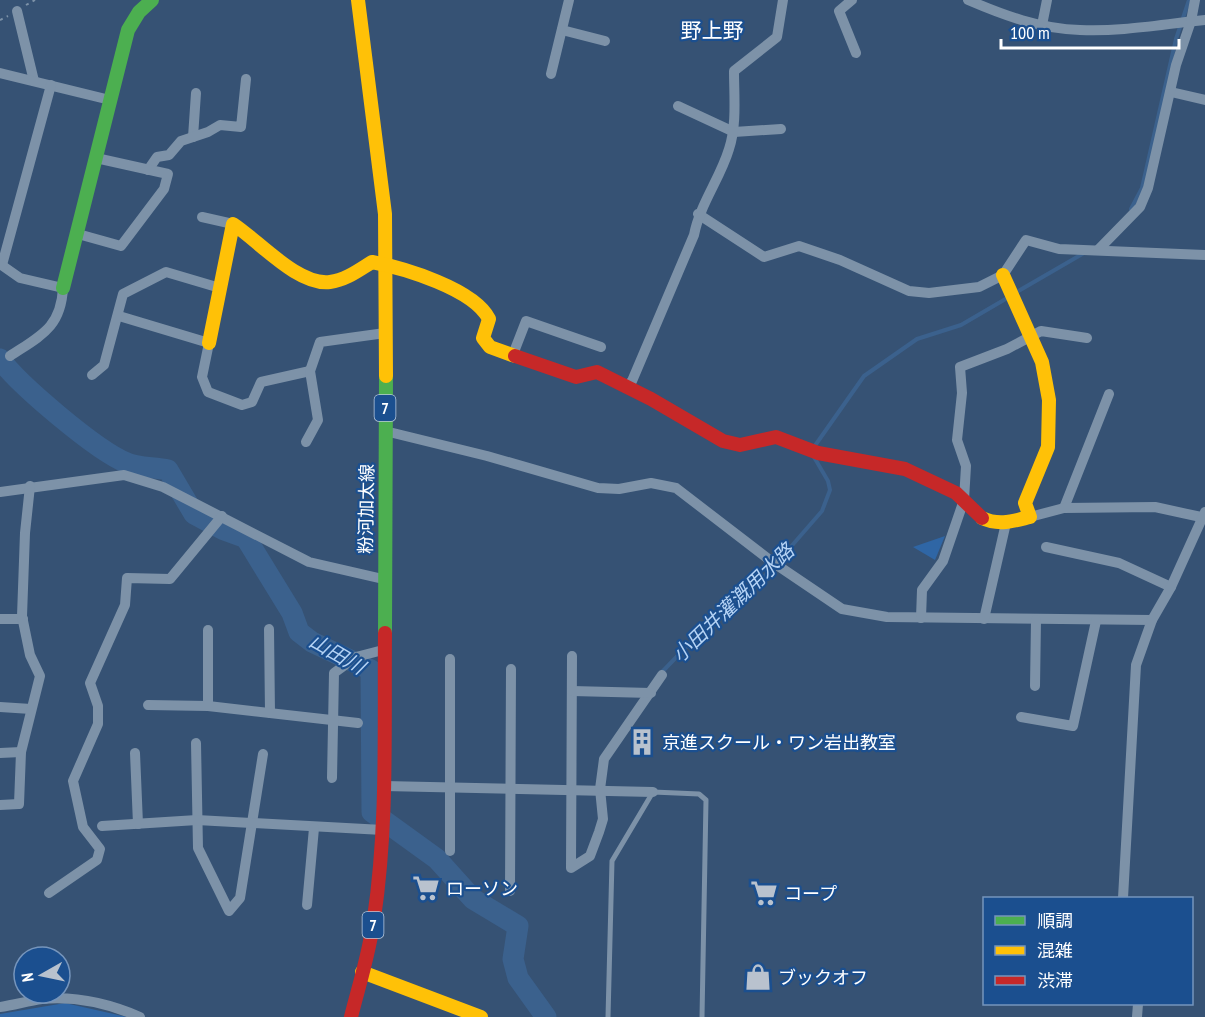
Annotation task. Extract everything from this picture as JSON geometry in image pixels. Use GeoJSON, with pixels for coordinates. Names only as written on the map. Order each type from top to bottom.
{"type":"FeatureCollection","features":[{"type":"Feature","properties":{"kind":"street"},"geometry":{"type":"LineString","coordinates":[[10,356],[49,330],[58,316],[63,288],[128,30],[139,12],[152,0]]}},
{"type":"Feature","properties":{"kind":"street","name":"粉河加太線"},"geometry":{"type":"LineString","coordinates":[[351,1017],[374,921],[383,824],[384,786],[385,214],[358,0]]}},
{"type":"Feature","properties":{"kind":"street"},"geometry":{"type":"LineString","coordinates":[[551,74],[569,0]]}},
{"type":"Feature","properties":{"kind":"street"},"geometry":{"type":"LineString","coordinates":[[626,386],[632,381],[694,235],[698,214],[718,179],[734,132],[734,71],[777,37],[783,0]]}},
{"type":"Feature","properties":{"kind":"street"},"geometry":{"type":"LineString","coordinates":[[852,0],[839,11],[856,52]]}},
{"type":"Feature","properties":{"kind":"street"},"geometry":{"type":"LineString","coordinates":[[968,0],[1010,18],[1078,30],[1205,20]]}},
{"type":"Feature","properties":{"kind":"street"},"geometry":{"type":"LineString","coordinates":[[1042,25],[1047,0]]}},
{"type":"Feature","properties":{"kind":"street"},"geometry":{"type":"LineString","coordinates":[[1098,250],[1140,207],[1148,188],[1176,65],[1191,21],[1195,0]]}},
{"type":"Feature","properties":{"kind":"street"},"geometry":{"type":"LineString","coordinates":[[17,10],[34,81]]}},
{"type":"Feature","properties":{"kind":"street"},"geometry":{"type":"LineString","coordinates":[[562,30],[606,41]]}},
{"type":"Feature","properties":{"kind":"street"},"geometry":{"type":"LineString","coordinates":[[0,73],[110,100]]}},
{"type":"Feature","properties":{"kind":"street"},"geometry":{"type":"LineString","coordinates":[[148,170],[157,157],[169,155],[181,141],[220,125],[241,127],[246,79]]}},
{"type":"Feature","properties":{"kind":"street"},"geometry":{"type":"LineString","coordinates":[[51,85],[1,264],[20,278],[63,288]]}},
{"type":"Feature","properties":{"kind":"street"},"geometry":{"type":"LineString","coordinates":[[1171,92],[1205,100]]}},
{"type":"Feature","properties":{"kind":"street"},"geometry":{"type":"LineString","coordinates":[[193,137],[196,93]]}},
{"type":"Feature","properties":{"kind":"street"},"geometry":{"type":"LineString","coordinates":[[678,106],[734,132],[781,129]]}},
{"type":"Feature","properties":{"kind":"street"},"geometry":{"type":"LineString","coordinates":[[78,234],[121,246],[164,189],[168,174],[96,158]]}},
{"type":"Feature","properties":{"kind":"street"},"geometry":{"type":"LineString","coordinates":[[698,214],[764,257],[799,246],[840,260],[909,291],[929,293],[979,287],[1003,275],[1026,240],[1059,249],[1205,255]]}},
{"type":"Feature","properties":{"kind":"street"},"geometry":{"type":"LineString","coordinates":[[202,217],[233,225],[287,267],[319,284],[351,278],[372,262],[413,273],[481,306],[489,319],[483,338],[490,347],[512,357],[576,377],[597,372],[723,441],[740,445],[776,437],[811,451],[905,470],[956,493],[978,516],[991,522],[1006,523],[1064,508],[1155,507],[1203,514],[1200,531],[1152,620],[1136,665],[1123,897]]}},
{"type":"Feature","properties":{"kind":"street"},"geometry":{"type":"LineString","coordinates":[[233,225],[202,377],[208,392],[242,405],[252,402],[261,382],[310,370]]}},
{"type":"Feature","properties":{"kind":"street"},"geometry":{"type":"LineString","coordinates":[[92,375],[104,364],[119,316],[123,294],[166,272],[220,288]]}},
{"type":"Feature","properties":{"kind":"street"},"geometry":{"type":"LineString","coordinates":[[1003,275],[1033,335],[1046,377],[1049,412],[1048,447],[1025,504],[1030,517]]}},
{"type":"Feature","properties":{"kind":"street"},"geometry":{"type":"LineString","coordinates":[[119,316],[209,343]]}},
{"type":"Feature","properties":{"kind":"street"},"geometry":{"type":"LineString","coordinates":[[512,357],[526,321],[601,347]]}},
{"type":"Feature","properties":{"kind":"street"},"geometry":{"type":"LineString","coordinates":[[921,618],[922,590],[943,561],[964,500],[966,466],[957,440],[962,393],[960,367],[1041,331],[1087,338]]}},
{"type":"Feature","properties":{"kind":"street"},"geometry":{"type":"LineString","coordinates":[[306,442],[318,420],[310,370],[320,342],[385,333]]}},
{"type":"Feature","properties":{"kind":"street"},"geometry":{"type":"LineString","coordinates":[[1064,508],[1108,394]]}},
{"type":"Feature","properties":{"kind":"street"},"geometry":{"type":"LineString","coordinates":[[385,431],[487,456],[598,488],[619,489],[651,483],[676,489],[771,561],[842,609],[887,617],[1152,620]]}},
{"type":"Feature","properties":{"kind":"street"},"geometry":{"type":"LineString","coordinates":[[0,490],[124,475],[162,488],[222,516],[309,562],[383,579]]}},
{"type":"Feature","properties":{"kind":"street"},"geometry":{"type":"LineString","coordinates":[[0,805],[19,804],[21,752],[40,676],[30,655],[23,619],[25,533],[30,486]]}},
{"type":"Feature","properties":{"kind":"street"},"geometry":{"type":"LineString","coordinates":[[49,893],[97,860],[100,849],[83,828],[73,781],[98,724],[98,706],[90,683],[125,605],[127,578],[170,579],[222,516]]}},
{"type":"Feature","properties":{"kind":"street"},"geometry":{"type":"LineString","coordinates":[[984,619],[1006,523]]}},
{"type":"Feature","properties":{"kind":"street"},"geometry":{"type":"LineString","coordinates":[[1046,547],[1119,563],[1171,588]]}},
{"type":"Feature","properties":{"kind":"street"},"geometry":{"type":"LineString","coordinates":[[0,619],[23,619]]}},
{"type":"Feature","properties":{"kind":"street"},"geometry":{"type":"LineString","coordinates":[[1035,686],[1036,620]]}},
{"type":"Feature","properties":{"kind":"street"},"geometry":{"type":"LineString","coordinates":[[1021,717],[1073,726],[1096,621]]}},
{"type":"Feature","properties":{"kind":"street"},"geometry":{"type":"LineString","coordinates":[[269,629],[270,713]]}},
{"type":"Feature","properties":{"kind":"street"},"geometry":{"type":"LineString","coordinates":[[208,630],[208,706]]}},
{"type":"Feature","properties":{"kind":"street"},"geometry":{"type":"LineString","coordinates":[[332,778],[334,673],[356,657],[383,650]]}},
{"type":"Feature","properties":{"kind":"street"},"geometry":{"type":"LineString","coordinates":[[572,656],[571,868],[590,856],[603,819],[600,789],[604,759],[662,675]]}},
{"type":"Feature","properties":{"kind":"street"},"geometry":{"type":"LineString","coordinates":[[450,658],[450,851]]}},
{"type":"Feature","properties":{"kind":"street"},"geometry":{"type":"LineString","coordinates":[[510,891],[511,669]]}},
{"type":"Feature","properties":{"kind":"street"},"geometry":{"type":"LineString","coordinates":[[572,691],[651,693]]}},
{"type":"Feature","properties":{"kind":"street"},"geometry":{"type":"LineString","coordinates":[[148,705],[208,706],[333,722],[358,723]]}},
{"type":"Feature","properties":{"kind":"street"},"geometry":{"type":"LineString","coordinates":[[0,708],[31,710]]}},
{"type":"Feature","properties":{"kind":"street"},"geometry":{"type":"LineString","coordinates":[[196,743],[198,848],[229,912],[240,898],[263,754]]}},
{"type":"Feature","properties":{"kind":"street"},"geometry":{"type":"LineString","coordinates":[[0,753],[21,752]]}},
{"type":"Feature","properties":{"kind":"street"},"geometry":{"type":"LineString","coordinates":[[135,753],[138,824]]}},
{"type":"Feature","properties":{"kind":"street"},"geometry":{"type":"LineString","coordinates":[[384,786],[600,789],[653,792]]}},
{"type":"Feature","properties":{"kind":"street"},"geometry":{"type":"LineString","coordinates":[[102,826],[197,820],[314,828],[383,824]]}},
{"type":"Feature","properties":{"kind":"street"},"geometry":{"type":"LineString","coordinates":[[307,905],[314,828]]}},
{"type":"Feature","properties":{"kind":"street"},"geometry":{"type":"LineString","coordinates":[[362,972],[481,1017]]}},
{"type":"Feature","properties":{"kind":"street"},"geometry":{"type":"LineString","coordinates":[[0,1007],[43,999],[68,999],[117,1007],[140,1017]]}},
{"type":"Feature","properties":{"kind":"lane"},"geometry":{"type":"LineString","coordinates":[[608,1017],[611,867],[653,792],[699,794],[706,800],[702,1017]]}},
{"type":"Feature","properties":{"kind":"shaded area"},"geometry":{"type":"Polygon","coordinates":[[[945,536],[935,560],[913,547],[945,536]]]}},
{"type":"Feature","properties":{"kind":"shaded area"},"geometry":{"type":"Polygon","coordinates":[[[53,1005],[72,1005],[127,1017],[0,1017],[0,1014],[53,1005]]]}},
{"type":"Feature","properties":{"kind":"waterway","name":"小田井灌漑用水路"},"geometry":{"type":"LineString","coordinates":[[1131,209],[1142,188],[1176,39],[1189,0]]}},
{"type":"Feature","properties":{"kind":"waterway","name":"小田井灌漑用水路"},"geometry":{"type":"LineString","coordinates":[[1015,293],[1084,253]]}},
{"type":"Feature","properties":{"kind":"waterway","name":"小田井灌漑用水路"},"geometry":{"type":"LineString","coordinates":[[814,447],[864,376],[917,339],[961,325],[1009,297]]}},
{"type":"Feature","properties":{"kind":"waterway","name":"山田川"},"geometry":{"type":"LineString","coordinates":[[0,359],[24,385],[97,445],[131,465],[168,470],[194,514],[224,530],[246,538],[292,613],[299,632],[312,642],[371,670],[372,812],[437,859],[473,899],[518,926],[513,959],[518,978],[546,1017]]}},
{"type":"Feature","properties":{"kind":"waterway","name":"小田井灌漑用水路"},"geometry":{"type":"LineString","coordinates":[[661,673],[718,614],[768,573],[822,511],[830,490],[828,481],[814,457]]}},
{"type":"Feature","properties":{"kind":"traffic: fast"},"geometry":{"type":"LineString","coordinates":[[63,288],[128,30],[139,12],[152,0]]}},
{"type":"Feature","properties":{"kind":"traffic: fast"},"geometry":{"type":"LineString","coordinates":[[385,633],[386,376]]}},
{"type":"Feature","properties":{"kind":"traffic: slow"},"geometry":{"type":"LineString","coordinates":[[358,0],[385,214],[386,376]]}},
{"type":"Feature","properties":{"kind":"traffic: slow"},"geometry":{"type":"LineString","coordinates":[[209,343],[233,224],[292,270],[318,281],[330,282],[341,279],[372,262],[402,269],[454,289],[481,308],[489,319],[483,338],[490,347],[515,356]]}},
{"type":"Feature","properties":{"kind":"traffic: slow"},"geometry":{"type":"LineString","coordinates":[[982,518],[1000,522],[1030,517],[1025,503],[1048,447],[1049,400],[1042,362],[1003,275]]}},
{"type":"Feature","properties":{"kind":"traffic: slow"},"geometry":{"type":"LineString","coordinates":[[362,972],[481,1017]]}},
{"type":"Feature","properties":{"kind":"traffic: jam"},"geometry":{"type":"LineString","coordinates":[[515,356],[576,377],[597,372],[651,399],[723,441],[740,445],[776,437],[818,453],[905,469],[956,493],[982,518]]}},
{"type":"Feature","properties":{"kind":"traffic: jam"},"geometry":{"type":"LineString","coordinates":[[351,1017],[370,943],[378,883],[384,776],[385,633]]}},
{"type":"Feature","properties":{"kind":"place","name":"京進スクール・ワン岩出教室"},"geometry":{"type":"Point","coordinates":[642,742]}},
{"type":"Feature","properties":{"kind":"place","name":"ローソン"},"geometry":{"type":"Point","coordinates":[426,888]}},
{"type":"Feature","properties":{"kind":"place","name":"コープ"},"geometry":{"type":"Point","coordinates":[764,893]}},
{"type":"Feature","properties":{"kind":"place","name":"ブックオフ"},"geometry":{"type":"Point","coordinates":[758,977]}},
{"type":"Feature","properties":{"kind":"district","name":"野上野"},"geometry":{"type":"Point","coordinates":[712,30]}}]}
